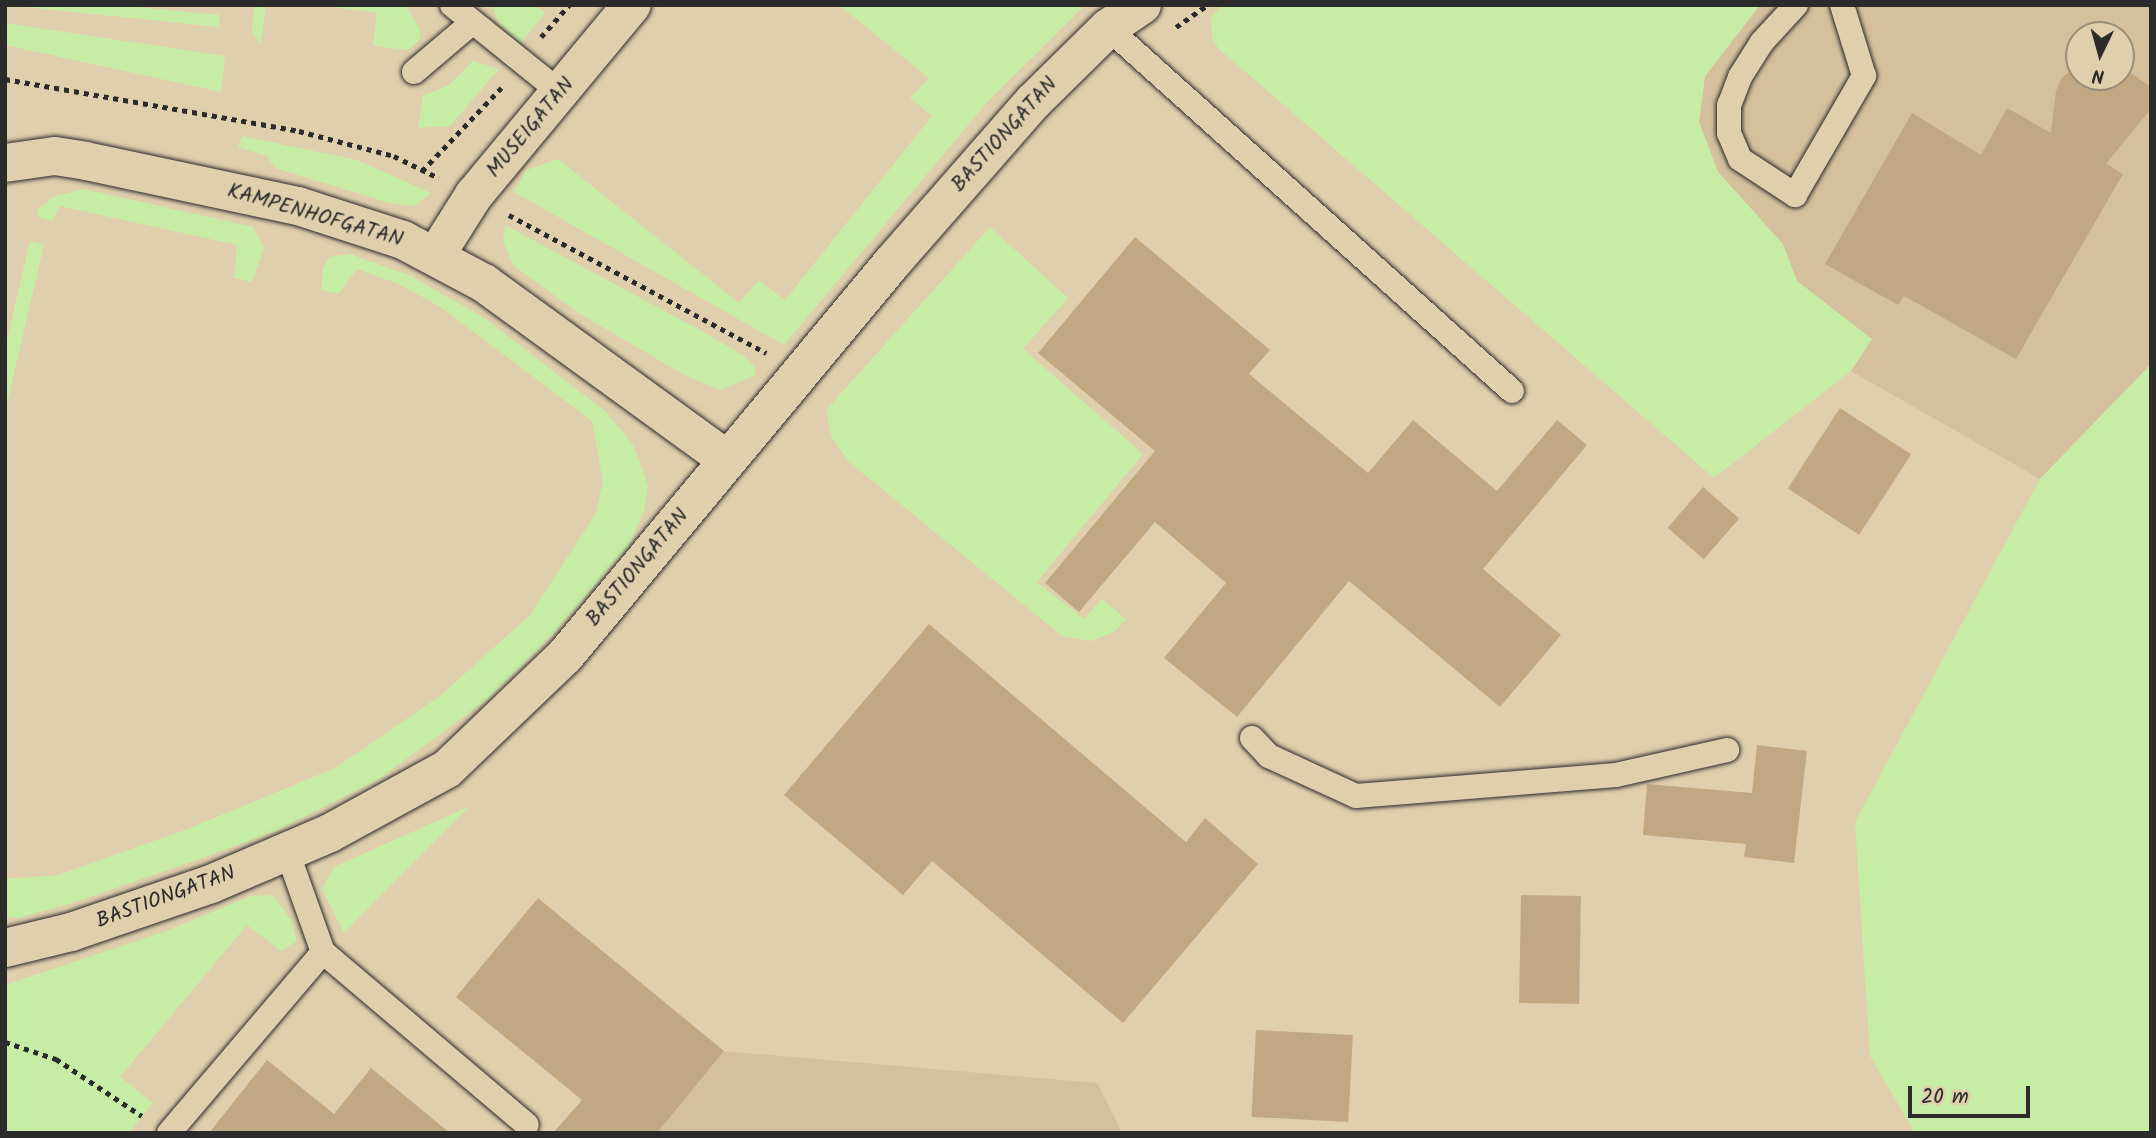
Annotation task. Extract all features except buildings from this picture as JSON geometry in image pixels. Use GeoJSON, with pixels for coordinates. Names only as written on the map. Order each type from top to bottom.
{"type":"FeatureCollection","features":[{"type":"Feature","properties":{"kind":"main road","name":"MUSEIGATAN"},"geometry":{"type":"LineString","coordinates":[[436,255],[474,195],[632,5]]}},
{"type":"Feature","properties":{"kind":"main road","name":"BASTIONGATAN"},"geometry":{"type":"LineString","coordinates":[[5,948],[72,932],[287,852],[383,807],[447,768],[514,709],[565,656],[999,141],[1108,28],[1142,5]]}},
{"type":"Feature","properties":{"kind":"main road","name":"KAMPENHOFGATAN"},"geometry":{"type":"LineString","coordinates":[[5,163],[55,156],[232,190],[377,231],[436,255],[559,334],[728,460]]}},
{"type":"Feature","properties":{"kind":"lane"},"geometry":{"type":"LineString","coordinates":[[452,5],[561,93]]}},
{"type":"Feature","properties":{"kind":"lane"},"geometry":{"type":"LineString","coordinates":[[1796,5],[1762,42],[1740,77],[1729,105],[1729,133],[1740,159],[1795,195],[1864,76],[1842,5]]}},
{"type":"Feature","properties":{"kind":"lane"},"geometry":{"type":"LineString","coordinates":[[414,72],[473,22]]}},
{"type":"Feature","properties":{"kind":"lane"},"geometry":{"type":"LineString","coordinates":[[1108,28],[1512,391]]}},
{"type":"Feature","properties":{"kind":"lane"},"geometry":{"type":"LineString","coordinates":[[1252,738],[1269,757],[1356,796],[1616,775],[1727,750]]}},
{"type":"Feature","properties":{"kind":"lane"},"geometry":{"type":"LineString","coordinates":[[287,852],[323,952],[527,1125]]}},
{"type":"Feature","properties":{"kind":"lane"},"geometry":{"type":"LineString","coordinates":[[169,1133],[323,952]]}},
{"type":"Feature","properties":{"kind":"path"},"geometry":{"type":"LineString","coordinates":[[422,171],[440,148],[472,123],[569,5]]}},
{"type":"Feature","properties":{"kind":"path"},"geometry":{"type":"LineString","coordinates":[[5,79],[299,131],[394,156],[474,195],[766,353]]}},
{"type":"Feature","properties":{"kind":"path"},"geometry":{"type":"LineString","coordinates":[[5,1042],[56,1059],[144,1117]]}},
{"type":"Feature","properties":{"kind":"shaded area"},"geometry":{"type":"Polygon","coordinates":[[[1760,5],[2151,5],[2151,364],[2040,479],[1851,371],[1871,339],[1797,281],[1783,244],[1718,172],[1699,122],[1705,76],[1760,5]]]}},
{"type":"Feature","properties":{"kind":"shaded area"},"geometry":{"type":"Polygon","coordinates":[[[724,1051],[1097,1083],[1122,1133],[657,1133],[724,1051]]]}},
{"type":"Feature","properties":{"kind":"green space"},"geometry":{"type":"Polygon","coordinates":[[[5,5],[115,5],[220,15],[219,27],[5,5]]]}},
{"type":"Feature","properties":{"kind":"green space"},"geometry":{"type":"Polygon","coordinates":[[[254,5],[266,5],[261,44],[252,32],[254,5]]]}},
{"type":"Feature","properties":{"kind":"green space"},"geometry":{"type":"Polygon","coordinates":[[[319,5],[405,5],[420,29],[420,40],[408,50],[373,46],[377,13],[319,5]]]}},
{"type":"Feature","properties":{"kind":"green space"},"geometry":{"type":"Polygon","coordinates":[[[492,5],[535,5],[545,13],[521,43],[499,24],[492,5]]]}},
{"type":"Feature","properties":{"kind":"green space"},"geometry":{"type":"Polygon","coordinates":[[[839,5],[1085,5],[989,100],[784,345],[514,192],[526,170],[558,159],[739,303],[759,280],[785,300],[932,116],[910,98],[929,78],[839,5]]]}},
{"type":"Feature","properties":{"kind":"green space"},"geometry":{"type":"Polygon","coordinates":[[[1222,5],[1760,5],[1705,76],[1699,122],[1718,172],[1783,244],[1797,281],[1872,339],[1851,371],[1714,478],[1218,48],[1212,37],[1211,17],[1222,5]]]}},
{"type":"Feature","properties":{"kind":"green space"},"geometry":{"type":"Polygon","coordinates":[[[5,23],[225,56],[221,92],[5,45],[5,23]]]}},
{"type":"Feature","properties":{"kind":"green space"},"geometry":{"type":"Polygon","coordinates":[[[473,61],[499,69],[450,126],[418,128],[423,96],[449,85],[473,61]]]}},
{"type":"Feature","properties":{"kind":"green space"},"geometry":{"type":"Polygon","coordinates":[[[242,136],[357,160],[431,193],[414,206],[389,203],[275,168],[267,156],[238,147],[242,136]]]}},
{"type":"Feature","properties":{"kind":"green space"},"geometry":{"type":"Polygon","coordinates":[[[84,189],[253,227],[264,248],[252,282],[234,278],[237,245],[60,206],[52,221],[38,217],[37,209],[55,196],[84,189]]]}},
{"type":"Feature","properties":{"kind":"green space"},"geometry":{"type":"Polygon","coordinates":[[[505,225],[744,356],[756,368],[754,376],[720,390],[686,376],[577,312],[513,265],[503,241],[505,225]]]}},
{"type":"Feature","properties":{"kind":"green space"},"geometry":{"type":"Polygon","coordinates":[[[990,227],[1068,298],[1023,349],[1143,454],[1037,582],[1084,619],[1102,599],[1126,619],[1115,631],[1092,641],[1062,636],[849,462],[832,438],[828,422],[827,409],[990,227]]]}},
{"type":"Feature","properties":{"kind":"green space"},"geometry":{"type":"Polygon","coordinates":[[[30,241],[44,245],[5,412],[5,348],[30,241]]]}},
{"type":"Feature","properties":{"kind":"green space"},"geometry":{"type":"Polygon","coordinates":[[[349,254],[409,275],[486,319],[606,412],[634,446],[648,486],[644,511],[629,545],[556,631],[488,699],[379,779],[276,831],[75,902],[20,918],[5,917],[5,879],[58,875],[185,830],[335,768],[440,696],[530,615],[596,513],[603,481],[592,421],[439,306],[396,283],[357,269],[338,294],[321,290],[323,268],[329,257],[349,254]]]}},
{"type":"Feature","properties":{"kind":"green space"},"geometry":{"type":"Polygon","coordinates":[[[2151,364],[2151,1133],[1915,1133],[1870,1056],[1855,822],[2040,479],[2151,364]]]}},
{"type":"Feature","properties":{"kind":"green space"},"geometry":{"type":"Polygon","coordinates":[[[470,806],[344,933],[322,889],[334,867],[470,806]]]}},
{"type":"Feature","properties":{"kind":"green space"},"geometry":{"type":"Polygon","coordinates":[[[273,895],[292,921],[297,941],[281,951],[247,925],[120,1077],[153,1103],[129,1133],[5,1133],[5,985],[166,931],[251,896],[273,895]]]}}]}
